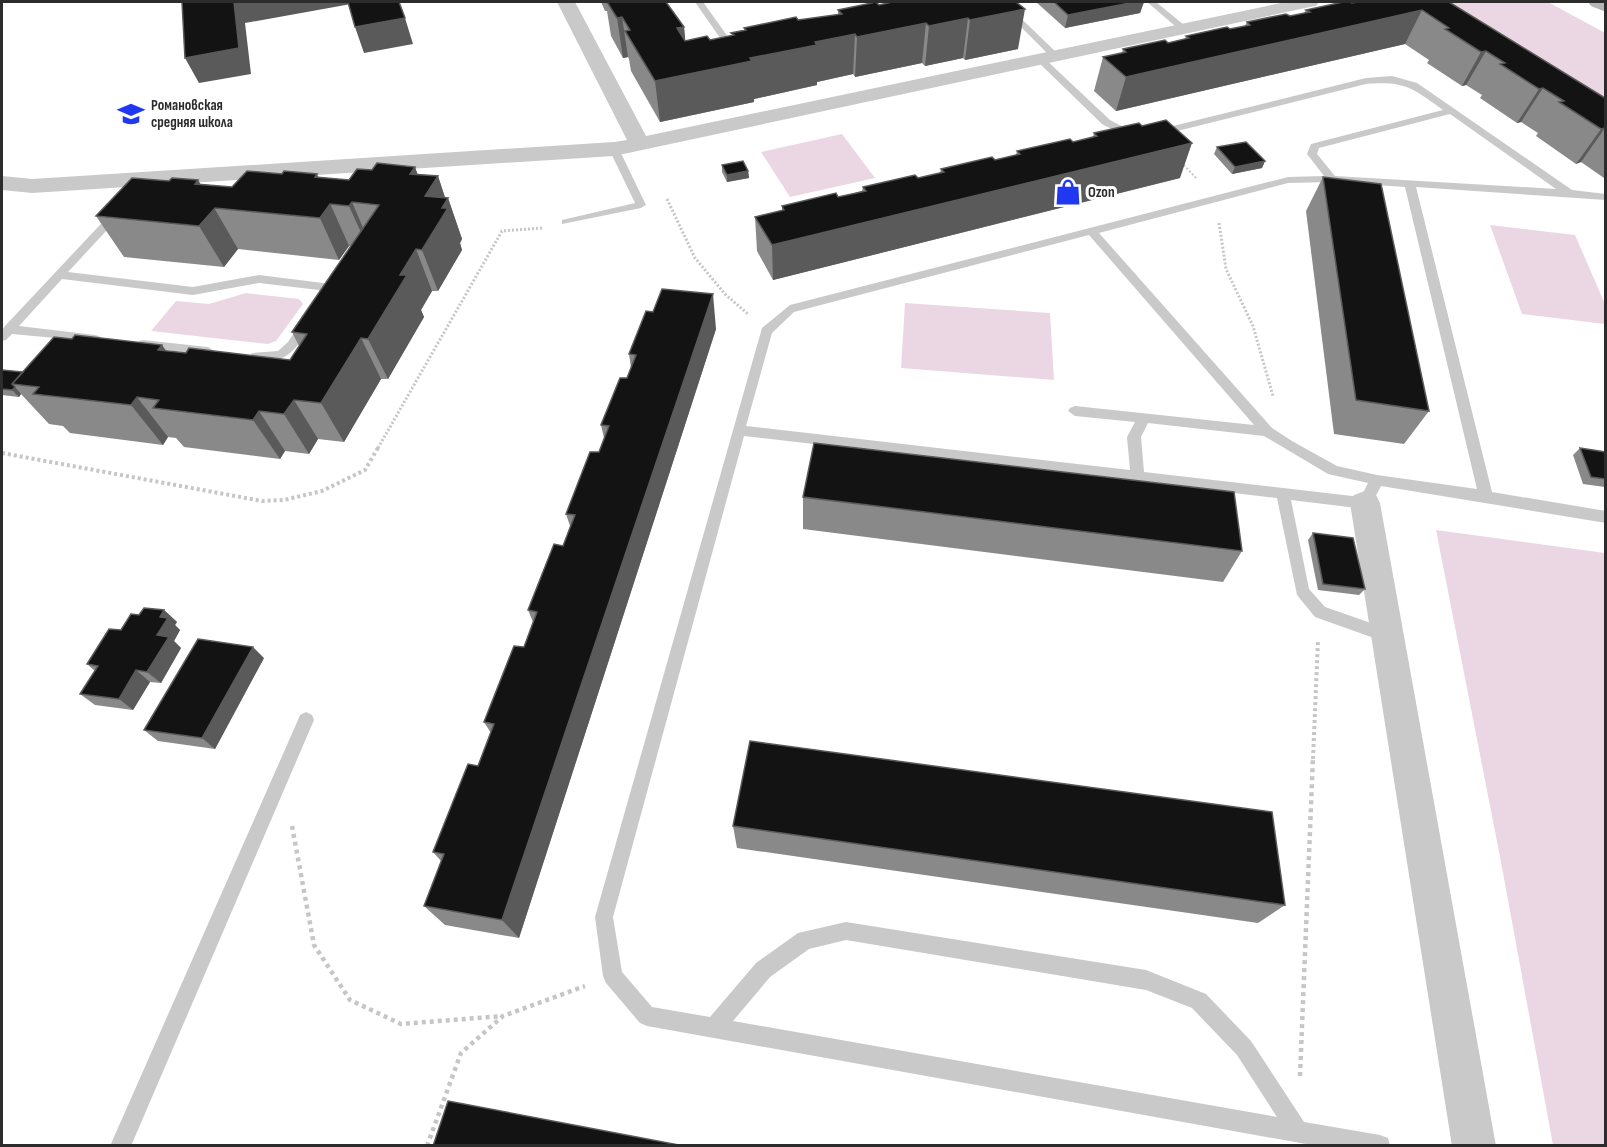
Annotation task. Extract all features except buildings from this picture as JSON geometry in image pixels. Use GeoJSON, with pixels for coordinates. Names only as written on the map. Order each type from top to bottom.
{"type":"FeatureCollection","features":[{"type":"Feature","properties":{"kind":"main road"},"geometry":{"type":"LineString","coordinates":[[1598,2],[1605,6]]}},
{"type":"Feature","properties":{"kind":"street"},"geometry":{"type":"LineString","coordinates":[[566,2],[640,145]]}},
{"type":"Feature","properties":{"kind":"street"},"geometry":{"type":"LineString","coordinates":[[2,183],[32,186],[614,149],[1310,2]]}},
{"type":"Feature","properties":{"kind":"street"},"geometry":{"type":"LineString","coordinates":[[1371,492],[1388,636],[1474,1146]]}},
{"type":"Feature","properties":{"kind":"lane"},"geometry":{"type":"LineString","coordinates":[[699,2],[728,43],[744,45],[756,43]]}},
{"type":"Feature","properties":{"kind":"lane"},"geometry":{"type":"LineString","coordinates":[[1000,2],[1106,122],[1127,133],[1153,134],[1366,81],[1392,79],[1414,86],[1569,193]]}},
{"type":"Feature","properties":{"kind":"lane"},"geometry":{"type":"LineString","coordinates":[[1151,2],[1184,28]]}},
{"type":"Feature","properties":{"kind":"lane"},"geometry":{"type":"LineString","coordinates":[[1332,179],[1312,154],[1315,146],[1451,111]]}},
{"type":"Feature","properties":{"kind":"lane"},"geometry":{"type":"LineString","coordinates":[[566,222],[641,205],[614,149]]}},
{"type":"Feature","properties":{"kind":"lane"},"geometry":{"type":"LineString","coordinates":[[5,333],[150,178]]}},
{"type":"Feature","properties":{"kind":"lane"},"geometry":{"type":"LineString","coordinates":[[1380,1146],[647,1016],[613,976],[604,917],[766,331],[790,309],[1288,180],[1332,179],[1410,183],[1605,197]]}},
{"type":"Feature","properties":{"kind":"lane"},"geometry":{"type":"LineString","coordinates":[[1410,183],[1486,496]]}},
{"type":"Feature","properties":{"kind":"lane"},"geometry":{"type":"LineString","coordinates":[[1092,232],[1268,431],[1287,445],[1371,492]]}},
{"type":"Feature","properties":{"kind":"lane"},"geometry":{"type":"LineString","coordinates":[[59,275],[193,291],[260,279],[323,287],[327,293],[285,354],[273,358],[239,355]]}},
{"type":"Feature","properties":{"kind":"lane"},"geometry":{"type":"LineString","coordinates":[[5,333],[112,340]]}},
{"type":"Feature","properties":{"kind":"lane"},"geometry":{"type":"LineString","coordinates":[[135,343],[216,352]]}},
{"type":"Feature","properties":{"kind":"lane"},"geometry":{"type":"LineString","coordinates":[[1075,411],[1268,431]]}},
{"type":"Feature","properties":{"kind":"lane"},"geometry":{"type":"LineString","coordinates":[[1137,476],[1134,437],[1144,418]]}},
{"type":"Feature","properties":{"kind":"lane"},"geometry":{"type":"LineString","coordinates":[[738,430],[1283,493],[1371,492],[1486,496],[1605,517]]}},
{"type":"Feature","properties":{"kind":"lane"},"geometry":{"type":"LineString","coordinates":[[1283,493],[1302,591],[1320,612],[1388,636]]}},
{"type":"Feature","properties":{"kind":"lane"},"geometry":{"type":"LineString","coordinates":[[120,1146],[306,720]]}},
{"type":"Feature","properties":{"kind":"lane"},"geometry":{"type":"LineString","coordinates":[[714,1028],[763,970],[805,940],[846,931],[1146,980],[1199,1001],[1244,1048],[1298,1131]]}},
{"type":"Feature","properties":{"kind":"path"},"geometry":{"type":"LineString","coordinates":[[1178,158],[1215,199],[1226,269],[1253,326],[1287,445]]}},
{"type":"Feature","properties":{"kind":"path"},"geometry":{"type":"LineString","coordinates":[[667,199],[695,258],[725,294],[766,331]]}},
{"type":"Feature","properties":{"kind":"path"},"geometry":{"type":"LineString","coordinates":[[2,453],[262,501],[284,500],[322,491],[365,470],[502,231],[566,222]]}},
{"type":"Feature","properties":{"kind":"path"},"geometry":{"type":"LineString","coordinates":[[1298,1131],[1320,612]]}},
{"type":"Feature","properties":{"kind":"path"},"geometry":{"type":"LineString","coordinates":[[281,776],[314,945],[350,1000],[401,1024],[503,1016],[613,976]]}},
{"type":"Feature","properties":{"kind":"path"},"geometry":{"type":"LineString","coordinates":[[427,1146],[461,1053],[503,1016]]}},
{"type":"Feature","properties":{"kind":"shaded area"},"geometry":{"type":"Polygon","coordinates":[[[1449,2],[1548,2],[1605,33],[1605,98],[1449,2]]]}},
{"type":"Feature","properties":{"kind":"shaded area"},"geometry":{"type":"Polygon","coordinates":[[[842,134],[875,178],[790,197],[761,152],[842,134]]]}},
{"type":"Feature","properties":{"kind":"shaded area"},"geometry":{"type":"Polygon","coordinates":[[[1490,225],[1575,235],[1605,304],[1605,324],[1522,314],[1490,225]]]}},
{"type":"Feature","properties":{"kind":"shaded area"},"geometry":{"type":"Polygon","coordinates":[[[246,293],[299,299],[303,304],[276,341],[268,344],[151,331],[176,301],[209,304],[246,293]]]}},
{"type":"Feature","properties":{"kind":"shaded area"},"geometry":{"type":"Polygon","coordinates":[[[905,303],[1050,313],[1054,380],[901,368],[905,303]]]}},
{"type":"Feature","properties":{"kind":"shaded area"},"geometry":{"type":"Polygon","coordinates":[[[1436,530],[1605,553],[1605,1145],[1553,1145],[1501,862],[1436,530]]]}},
{"type":"Feature","properties":{"kind":"place","name":"Романовская средняя школа"},"geometry":{"type":"Point","coordinates":[131,114]}},
{"type":"Feature","properties":{"kind":"place","name":"Ozon"},"geometry":{"type":"Point","coordinates":[1068,192]}}]}
